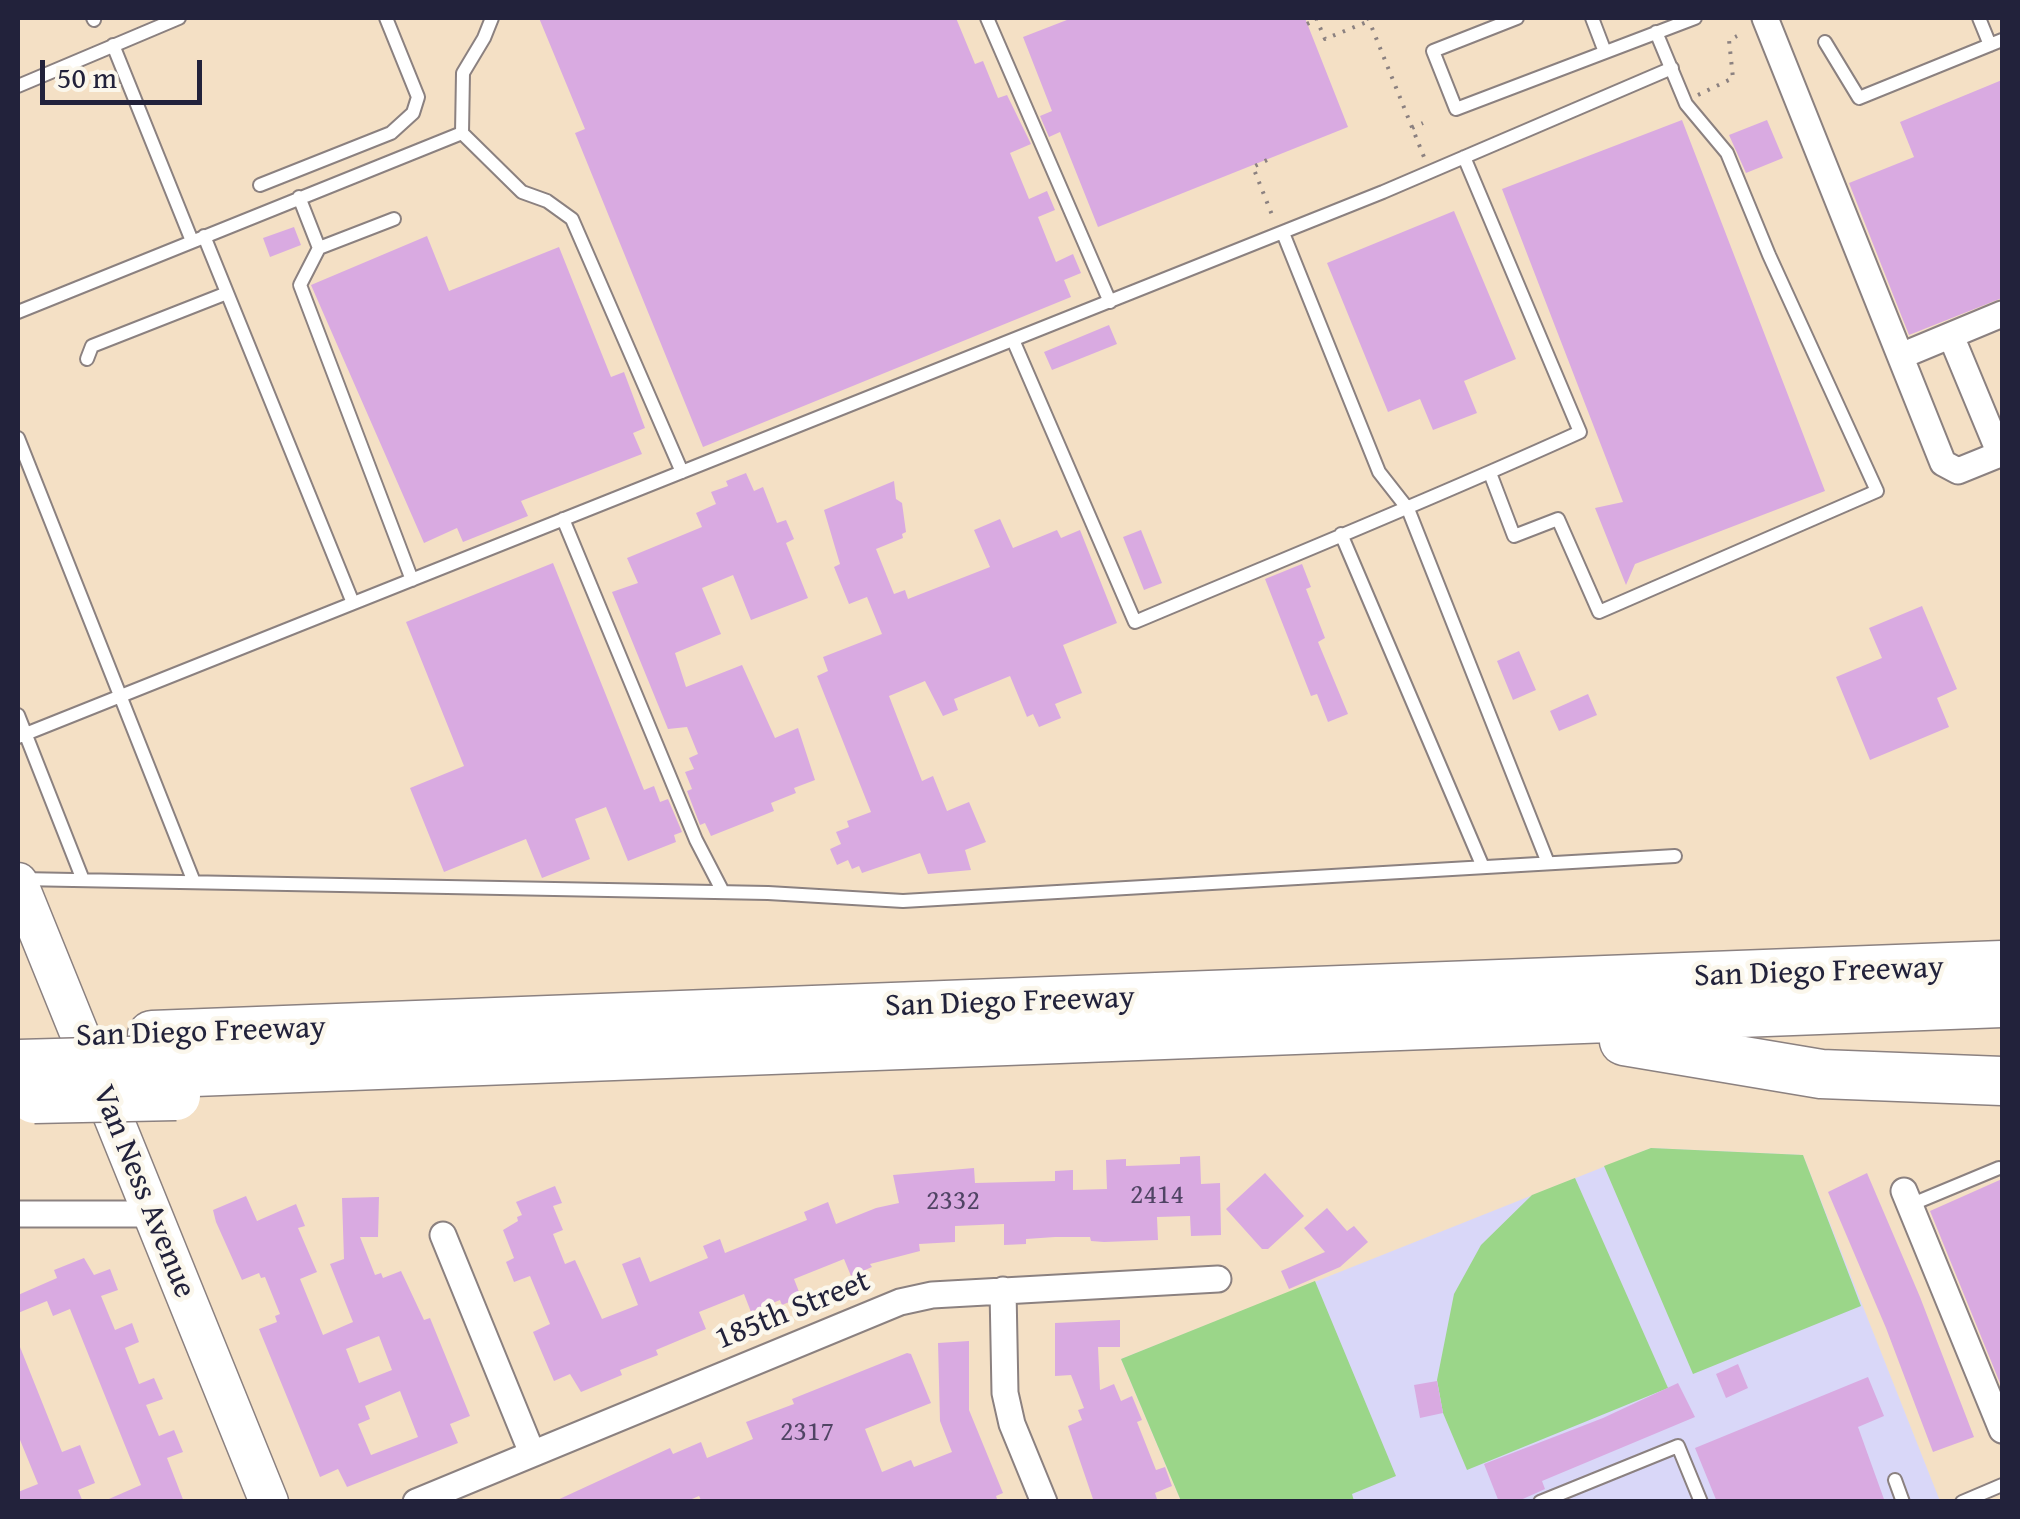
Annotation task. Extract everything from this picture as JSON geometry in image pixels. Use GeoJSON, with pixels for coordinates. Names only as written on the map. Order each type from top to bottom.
{"type":"FeatureCollection","features":[{"type":"Feature","properties":{"kind":"highway"},"geometry":{"type":"LineString","coordinates":[[1781,975],[2002,931]]}},
{"type":"Feature","properties":{"kind":"highway","name":"San Diego Freeway"},"geometry":{"type":"LineString","coordinates":[[21,1075],[165,1066],[557,1020],[2002,965]]}},
{"type":"Feature","properties":{"kind":"highway"},"geometry":{"type":"LineString","coordinates":[[165,1066],[2002,1004]]}},
{"type":"Feature","properties":{"kind":"highway","name":"San Diego Freeway"},"geometry":{"type":"LineString","coordinates":[[21,1075],[165,1066],[1624,1042],[2002,1028]]}},
{"type":"Feature","properties":{"kind":"highway"},"geometry":{"type":"LineString","coordinates":[[1624,1042],[1822,1074],[2002,1080]]}},
{"type":"Feature","properties":{"kind":"main road","name":"Van Ness Avenue"},"geometry":{"type":"LineString","coordinates":[[18,880],[269,1502]]}},
{"type":"Feature","properties":{"kind":"street"},"geometry":{"type":"LineString","coordinates":[[1765,18],[1943,462],[1958,471],[2000,454],[1951,336]]}},
{"type":"Feature","properties":{"kind":"street"},"geometry":{"type":"LineString","coordinates":[[1900,356],[2002,314]]}},
{"type":"Feature","properties":{"kind":"street"},"geometry":{"type":"LineString","coordinates":[[1907,1198],[1997,1400],[2002,1430]]}},
{"type":"Feature","properties":{"kind":"street"},"geometry":{"type":"LineString","coordinates":[[18,1214],[152,1214]]}},
{"type":"Feature","properties":{"kind":"street"},"geometry":{"type":"LineString","coordinates":[[443,1234],[532,1453]]}},
{"type":"Feature","properties":{"kind":"street","name":"185th Street"},"geometry":{"type":"LineString","coordinates":[[416,1502],[900,1302],[932,1295],[1218,1278]]}},
{"type":"Feature","properties":{"kind":"street"},"geometry":{"type":"LineString","coordinates":[[1003,1290],[1006,1393],[1012,1424],[1044,1502]]}},
{"type":"Feature","properties":{"kind":"lane"},"geometry":{"type":"LineString","coordinates":[[18,86],[179,18]]}},
{"type":"Feature","properties":{"kind":"lane"},"geometry":{"type":"LineString","coordinates":[[260,185],[391,133],[412,113],[418,97],[386,18]]}},
{"type":"Feature","properties":{"kind":"lane"},"geometry":{"type":"LineString","coordinates":[[492,18],[464,73],[462,133],[522,192],[547,201],[572,219],[682,472]]}},
{"type":"Feature","properties":{"kind":"lane"},"geometry":{"type":"LineString","coordinates":[[987,18],[1110,302]]}},
{"type":"Feature","properties":{"kind":"lane"},"geometry":{"type":"LineString","coordinates":[[1517,18],[1433,51],[1456,109],[1695,18]]}},
{"type":"Feature","properties":{"kind":"lane"},"geometry":{"type":"LineString","coordinates":[[1592,18],[1605,52]]}},
{"type":"Feature","properties":{"kind":"lane"},"geometry":{"type":"LineString","coordinates":[[1825,42],[1859,98],[1996,42],[1979,18]]}},
{"type":"Feature","properties":{"kind":"lane"},"geometry":{"type":"LineString","coordinates":[[1490,473],[1514,536],[1558,519],[1598,612],[1878,491],[1726,153],[1685,101],[1656,32]]}},
{"type":"Feature","properties":{"kind":"lane"},"geometry":{"type":"LineString","coordinates":[[113,45],[198,238],[228,293],[353,603]]}},
{"type":"Feature","properties":{"kind":"lane"},"geometry":{"type":"LineString","coordinates":[[21,736],[1281,233],[1672,68]]}},
{"type":"Feature","properties":{"kind":"lane"},"geometry":{"type":"LineString","coordinates":[[18,312],[462,133]]}},
{"type":"Feature","properties":{"kind":"lane"},"geometry":{"type":"LineString","coordinates":[[1013,340],[1135,622],[1408,509],[1580,432],[1464,157]]}},
{"type":"Feature","properties":{"kind":"lane"},"geometry":{"type":"LineString","coordinates":[[300,198],[319,248]]}},
{"type":"Feature","properties":{"kind":"lane"},"geometry":{"type":"LineString","coordinates":[[394,218],[319,248],[300,285],[412,580]]}},
{"type":"Feature","properties":{"kind":"lane"},"geometry":{"type":"LineString","coordinates":[[1281,233],[1379,472],[1408,509],[1548,863]]}},
{"type":"Feature","properties":{"kind":"lane"},"geometry":{"type":"LineString","coordinates":[[87,359],[92,346],[228,293]]}},
{"type":"Feature","properties":{"kind":"lane"},"geometry":{"type":"LineString","coordinates":[[18,438],[194,882]]}},
{"type":"Feature","properties":{"kind":"lane"},"geometry":{"type":"LineString","coordinates":[[563,520],[696,840],[722,892]]}},
{"type":"Feature","properties":{"kind":"lane"},"geometry":{"type":"LineString","coordinates":[[1342,534],[1482,867]]}},
{"type":"Feature","properties":{"kind":"lane"},"geometry":{"type":"LineString","coordinates":[[18,715],[21,736],[32,752],[83,880]]}},
{"type":"Feature","properties":{"kind":"lane"},"geometry":{"type":"LineString","coordinates":[[18,880],[722,892],[903,901],[1676,856]]}},
{"type":"Feature","properties":{"kind":"lane"},"geometry":{"type":"LineString","coordinates":[[1907,1198],[1999,1168]]}},
{"type":"Feature","properties":{"kind":"lane"},"geometry":{"type":"LineString","coordinates":[[1540,1502],[1678,1446],[1701,1502]]}},
{"type":"Feature","properties":{"kind":"lane"},"geometry":{"type":"LineString","coordinates":[[1895,1480],[1904,1502]]}},
{"type":"Feature","properties":{"kind":"lane"},"geometry":{"type":"LineString","coordinates":[[1962,1502],[2002,1485]]}},
{"type":"Feature","properties":{"kind":"path"},"geometry":{"type":"LineString","coordinates":[[1307,24],[1317,18],[1324,39],[1369,19],[1424,158]]}},
{"type":"Feature","properties":{"kind":"path"},"geometry":{"type":"LineString","coordinates":[[1685,101],[1733,78],[1729,40],[1737,36]]}},
{"type":"Feature","properties":{"kind":"path"},"geometry":{"type":"LineString","coordinates":[[1412,128],[1423,123]]}},
{"type":"Feature","properties":{"kind":"path"},"geometry":{"type":"LineString","coordinates":[[1267,160],[1253,167],[1281,233]]}},
{"type":"Feature","properties":{"kind":"shaded area"},"geometry":{"type":"Polygon","coordinates":[[[1651,1148],[1803,1155],[1940,1501],[1181,1501],[1121,1359],[1651,1148]]]}},
{"type":"Feature","properties":{"kind":"green space"},"geometry":{"type":"Polygon","coordinates":[[[1651,1148],[1803,1155],[1861,1306],[1693,1374],[1604,1166],[1651,1148]]]}},
{"type":"Feature","properties":{"kind":"green space"},"geometry":{"type":"Polygon","coordinates":[[[1575,1178],[1668,1388],[1467,1470],[1443,1413],[1437,1380],[1454,1294],[1481,1245],[1532,1195],[1575,1178]]]}},
{"type":"Feature","properties":{"kind":"green space"},"geometry":{"type":"Polygon","coordinates":[[[1315,1281],[1396,1476],[1352,1494],[1354,1501],[1181,1501],[1121,1359],[1315,1281]]]}},
{"type":"Feature","properties":{"kind":"building"},"geometry":{"type":"Polygon","coordinates":[[[539,18],[956,18],[975,64],[983,61],[998,98],[1007,95],[1031,144],[1010,153],[1029,199],[1047,191],[1055,210],[1038,217],[1056,262],[1073,254],[1081,273],[1064,280],[1071,297],[703,447],[575,133],[585,129],[539,18]]]}},
{"type":"Feature","properties":{"kind":"building"},"geometry":{"type":"Polygon","coordinates":[[[1072,18],[1305,18],[1348,127],[1098,227],[1060,132],[1049,137],[1040,116],[1052,111],[1023,37],[1072,18]]]}},
{"type":"Feature","properties":{"kind":"building"},"geometry":{"type":"Polygon","coordinates":[[[2002,80],[2002,298],[1909,335],[1849,183],[1914,157],[1900,122],[2002,80]]]}},
{"type":"Feature","properties":{"kind":"building"},"geometry":{"type":"Polygon","coordinates":[[[1682,120],[1825,491],[1635,564],[1626,585],[1595,508],[1623,502],[1502,189],[1682,120]]]}},
{"type":"Feature","properties":{"kind":"building"},"geometry":{"type":"Polygon","coordinates":[[[1767,120],[1783,158],[1746,173],[1729,135],[1767,120]]]}},
{"type":"Feature","properties":{"kind":"building"},"geometry":{"type":"Polygon","coordinates":[[[1454,211],[1516,359],[1464,381],[1477,413],[1433,430],[1420,399],[1388,412],[1327,263],[1454,211]]]}},
{"type":"Feature","properties":{"kind":"building"},"geometry":{"type":"Polygon","coordinates":[[[294,227],[301,245],[270,257],[263,238],[294,227]]]}},
{"type":"Feature","properties":{"kind":"building"},"geometry":{"type":"Polygon","coordinates":[[[427,236],[449,291],[559,247],[611,377],[624,372],[645,428],[633,433],[642,454],[521,501],[528,516],[463,542],[457,528],[424,543],[311,285],[427,236]]]}},
{"type":"Feature","properties":{"kind":"building"},"geometry":{"type":"Polygon","coordinates":[[[1109,325],[1117,344],[1052,370],[1044,352],[1109,325]]]}},
{"type":"Feature","properties":{"kind":"building"},"geometry":{"type":"Polygon","coordinates":[[[746,473],[754,491],[763,487],[777,523],[786,520],[794,539],[786,543],[808,598],[751,620],[733,575],[702,588],[721,634],[675,653],[686,687],[742,665],[775,738],[798,728],[815,780],[771,803],[774,811],[711,836],[705,823],[700,825],[687,791],[692,789],[685,772],[694,769],[689,758],[698,754],[687,727],[668,729],[612,592],[638,583],[627,558],[702,527],[696,513],[716,504],[711,492],[746,473]]]}},
{"type":"Feature","properties":{"kind":"building"},"geometry":{"type":"Polygon","coordinates":[[[894,481],[906,532],[903,538],[876,549],[894,594],[905,590],[908,599],[990,567],[974,530],[1000,519],[1013,548],[1057,530],[1061,538],[1080,530],[1117,623],[1063,645],[1082,693],[1055,704],[1061,718],[1039,727],[1033,714],[1027,717],[1010,676],[954,699],[958,710],[943,716],[925,681],[889,696],[922,781],[933,776],[947,811],[969,802],[986,842],[965,850],[971,870],[928,874],[920,853],[862,873],[859,866],[852,869],[848,860],[837,865],[830,849],[841,844],[836,832],[849,827],[847,821],[871,812],[817,676],[828,671],[823,657],[882,634],[867,597],[849,604],[834,567],[840,564],[824,510],[894,481]]]}},
{"type":"Feature","properties":{"kind":"building"},"geometry":{"type":"Polygon","coordinates":[[[1141,530],[1162,583],[1144,590],[1123,537],[1141,530]]]}},
{"type":"Feature","properties":{"kind":"building"},"geometry":{"type":"Polygon","coordinates":[[[553,563],[644,790],[654,786],[660,802],[668,799],[682,832],[674,835],[676,842],[628,861],[606,807],[575,819],[590,859],[542,878],[526,839],[444,872],[410,788],[464,766],[406,622],[553,563]]]}},
{"type":"Feature","properties":{"kind":"building"},"geometry":{"type":"Polygon","coordinates":[[[1302,564],[1311,587],[1306,589],[1325,638],[1318,642],[1348,714],[1328,722],[1317,694],[1311,696],[1265,579],[1302,564]]]}},
{"type":"Feature","properties":{"kind":"building"},"geometry":{"type":"Polygon","coordinates":[[[1922,606],[1957,689],[1937,698],[1949,727],[1870,760],[1836,677],[1882,658],[1869,628],[1922,606]]]}},
{"type":"Feature","properties":{"kind":"building"},"geometry":{"type":"Polygon","coordinates":[[[1519,651],[1536,690],[1513,700],[1497,661],[1519,651]]]}},
{"type":"Feature","properties":{"kind":"building"},"geometry":{"type":"Polygon","coordinates":[[[1588,694],[1597,715],[1559,731],[1550,711],[1588,694]]]}},
{"type":"Feature","properties":{"kind":"building"},"geometry":{"type":"Polygon","coordinates":[[[1200,1156],[1201,1184],[1220,1183],[1221,1235],[1191,1236],[1190,1216],[1157,1217],[1158,1240],[1104,1242],[1091,1241],[1090,1237],[1055,1237],[1004,1245],[1004,1224],[955,1226],[955,1242],[919,1244],[920,1251],[870,1264],[872,1267],[851,1276],[844,1259],[794,1279],[801,1297],[782,1305],[780,1300],[751,1312],[744,1294],[699,1312],[706,1329],[656,1350],[658,1355],[581,1392],[570,1374],[554,1381],[533,1332],[550,1324],[530,1276],[514,1282],[506,1262],[514,1258],[503,1230],[522,1215],[516,1202],[555,1186],[562,1203],[553,1206],[563,1230],[553,1234],[565,1264],[575,1260],[602,1319],[638,1305],[622,1264],[640,1257],[650,1282],[708,1258],[703,1246],[720,1239],[725,1253],[807,1220],[804,1212],[828,1202],[836,1224],[899,1203],[893,1175],[974,1168],[975,1183],[1055,1181],[1055,1171],[1073,1170],[1073,1190],[1107,1189],[1106,1160],[1126,1159],[1126,1166],[1180,1164],[1180,1157],[1200,1156]]]}},
{"type":"Feature","properties":{"kind":"building"},"geometry":{"type":"Polygon","coordinates":[[[1265,1173],[1304,1216],[1268,1249],[1262,1249],[1226,1209],[1265,1173]]]}},
{"type":"Feature","properties":{"kind":"building"},"geometry":{"type":"Polygon","coordinates":[[[1867,1173],[1974,1437],[1933,1452],[1828,1192],[1867,1173]]]}},
{"type":"Feature","properties":{"kind":"building"},"geometry":{"type":"Polygon","coordinates":[[[2002,1179],[2002,1388],[1930,1211],[2002,1179]]]}},
{"type":"Feature","properties":{"kind":"building"},"geometry":{"type":"Polygon","coordinates":[[[246,1196],[257,1221],[296,1204],[305,1226],[298,1228],[317,1272],[300,1279],[323,1335],[353,1322],[330,1264],[344,1259],[342,1198],[379,1197],[378,1237],[360,1237],[375,1275],[381,1273],[383,1278],[401,1271],[424,1320],[430,1318],[470,1416],[450,1424],[458,1443],[347,1487],[338,1469],[320,1477],[259,1329],[277,1322],[275,1316],[280,1314],[265,1277],[261,1278],[259,1273],[242,1280],[213,1210],[246,1196]],[[379,1336],[346,1349],[359,1383],[392,1370],[379,1336]],[[400,1391],[365,1406],[370,1419],[358,1424],[371,1455],[418,1437],[400,1391]]]}},
{"type":"Feature","properties":{"kind":"building"},"geometry":{"type":"Polygon","coordinates":[[[1327,1208],[1347,1231],[1354,1226],[1368,1242],[1340,1267],[1289,1289],[1281,1271],[1325,1252],[1304,1228],[1327,1208]]]}},
{"type":"Feature","properties":{"kind":"building"},"geometry":{"type":"Polygon","coordinates":[[[84,1258],[94,1275],[110,1269],[118,1290],[101,1296],[115,1330],[132,1323],[139,1342],[125,1348],[139,1384],[154,1378],[163,1399],[146,1405],[159,1436],[174,1430],[183,1452],[167,1458],[184,1502],[102,1502],[141,1485],[70,1309],[53,1316],[47,1301],[18,1313],[18,1295],[57,1278],[54,1270],[84,1258]]]}},
{"type":"Feature","properties":{"kind":"building"},"geometry":{"type":"Polygon","coordinates":[[[1120,1320],[1120,1347],[1098,1347],[1100,1390],[1114,1384],[1121,1401],[1132,1396],[1142,1420],[1137,1422],[1156,1470],[1165,1467],[1172,1486],[1155,1493],[1158,1502],[1094,1502],[1068,1426],[1082,1420],[1078,1410],[1084,1408],[1071,1375],[1055,1376],[1055,1323],[1120,1320]]]}},
{"type":"Feature","properties":{"kind":"building"},"geometry":{"type":"Polygon","coordinates":[[[969,1341],[969,1410],[1003,1493],[996,1496],[998,1502],[702,1502],[699,1496],[685,1502],[553,1502],[670,1448],[673,1454],[701,1442],[707,1458],[753,1439],[746,1422],[794,1404],[792,1399],[907,1353],[911,1354],[931,1403],[865,1429],[882,1472],[911,1460],[914,1467],[952,1452],[940,1421],[938,1343],[969,1341]]]}},
{"type":"Feature","properties":{"kind":"building"},"geometry":{"type":"Polygon","coordinates":[[[18,1342],[62,1452],[80,1445],[95,1483],[78,1490],[83,1502],[18,1502],[18,1492],[38,1484],[18,1435],[18,1342]]]}},
{"type":"Feature","properties":{"kind":"building"},"geometry":{"type":"Polygon","coordinates":[[[1738,1364],[1748,1388],[1726,1398],[1716,1374],[1738,1364]]]}},
{"type":"Feature","properties":{"kind":"building"},"geometry":{"type":"Polygon","coordinates":[[[1868,1377],[1884,1416],[1858,1427],[1885,1502],[1717,1502],[1695,1448],[1868,1377]]]}},
{"type":"Feature","properties":{"kind":"building"},"geometry":{"type":"Polygon","coordinates":[[[1437,1381],[1443,1413],[1420,1418],[1414,1385],[1437,1381]]]}},
{"type":"Feature","properties":{"kind":"building"},"geometry":{"type":"Polygon","coordinates":[[[1678,1383],[1695,1417],[1542,1481],[1545,1489],[1516,1502],[1499,1502],[1484,1464],[1603,1418],[1678,1383]]]}}]}
